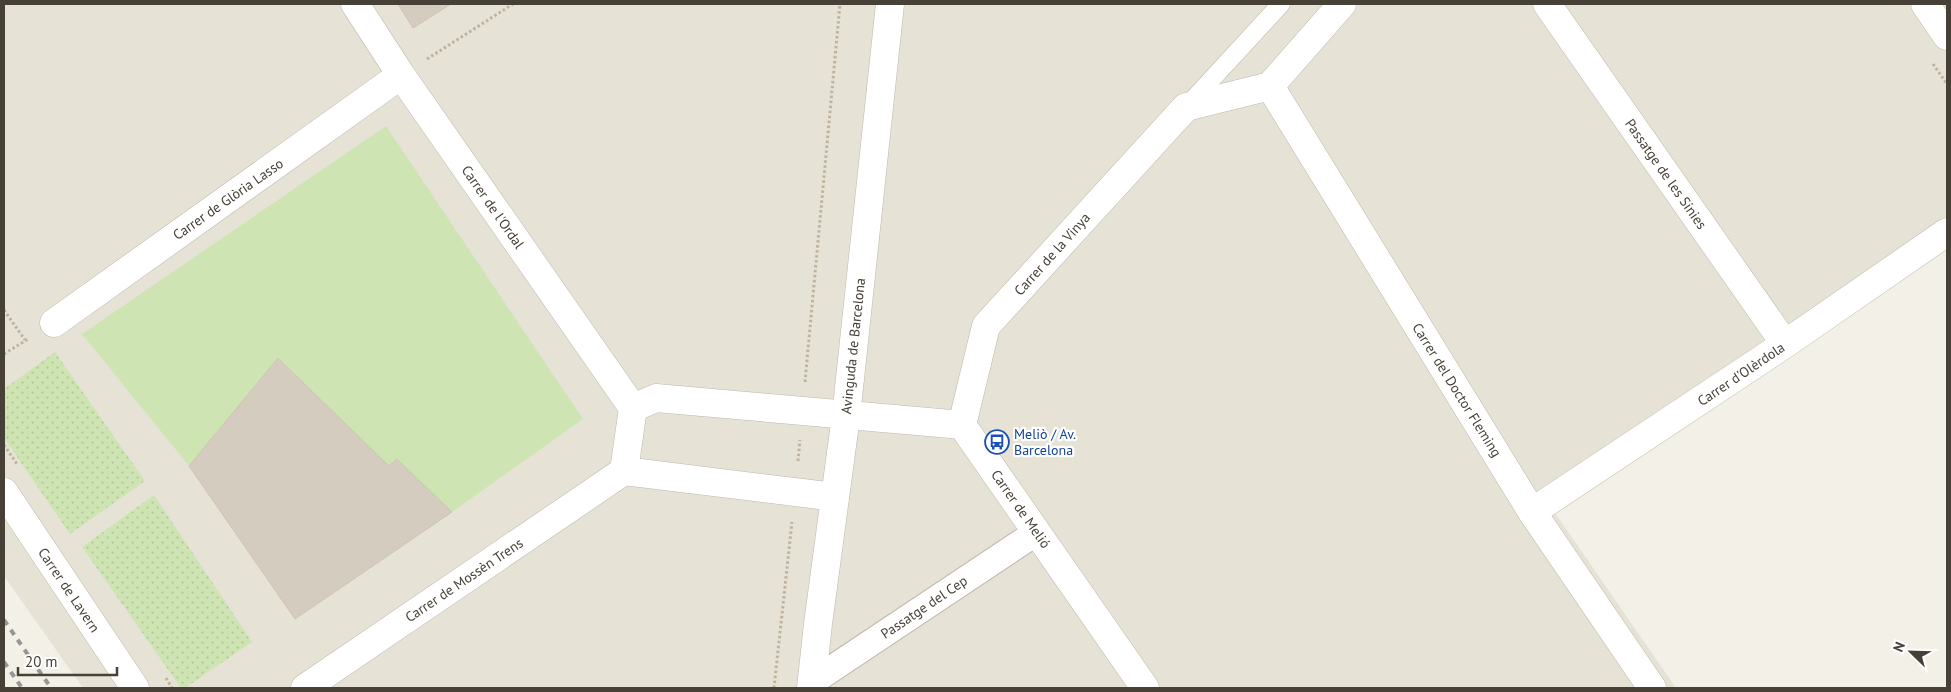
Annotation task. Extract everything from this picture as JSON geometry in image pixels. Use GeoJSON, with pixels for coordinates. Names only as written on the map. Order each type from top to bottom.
{"type":"FeatureCollection","features":[{"type":"Feature","properties":{"kind":"street","name":"Carrer de l'Ordal"},"geometry":{"type":"LineString","coordinates":[[355,4],[402,75],[633,408]]}},
{"type":"Feature","properties":{"kind":"street","name":"Avinguda de Barcelona"},"geometry":{"type":"LineString","coordinates":[[811,685],[846,416],[890,4]]}},
{"type":"Feature","properties":{"kind":"street"},"geometry":{"type":"LineString","coordinates":[[1186,106],[1270,86],[1342,4]]}},
{"type":"Feature","properties":{"kind":"street","name":"Passatge de les Sínies"},"geometry":{"type":"LineString","coordinates":[[1547,4],[1785,344]]}},
{"type":"Feature","properties":{"kind":"street"},"geometry":{"type":"LineString","coordinates":[[1925,4],[1947,36]]}},
{"type":"Feature","properties":{"kind":"street","name":"Carrer de Glòria Lasso"},"geometry":{"type":"LineString","coordinates":[[54,322],[402,75]]}},
{"type":"Feature","properties":{"kind":"street","name":"Carrer del Doctor Fleming"},"geometry":{"type":"LineString","coordinates":[[1270,86],[1532,512],[1652,688]]}},
{"type":"Feature","properties":{"kind":"street","name":"Carrer de la Vinya"},"geometry":{"type":"LineString","coordinates":[[962,425],[986,326],[1186,106]]}},
{"type":"Feature","properties":{"kind":"street","name":"Carrer d'Olèrdola"},"geometry":{"type":"LineString","coordinates":[[1532,512],[1785,344],[1947,232]]}},
{"type":"Feature","properties":{"kind":"street"},"geometry":{"type":"LineString","coordinates":[[835,498],[624,471],[633,408],[656,398],[962,425]]}},
{"type":"Feature","properties":{"kind":"street","name":"Carrer de Melió"},"geometry":{"type":"LineString","coordinates":[[962,425],[1145,688]]}},
{"type":"Feature","properties":{"kind":"street","name":"Carrer de Mossèn Trens"},"geometry":{"type":"LineString","coordinates":[[305,688],[624,471]]}},
{"type":"Feature","properties":{"kind":"street","name":"Carrer de Lavern"},"geometry":{"type":"LineString","coordinates":[[4,492],[135,688]]}},
{"type":"Feature","properties":{"kind":"street","name":"Passatge del Cep"},"geometry":{"type":"LineString","coordinates":[[811,685],[1037,532]]}},
{"type":"Feature","properties":{"kind":"lane","name":"Carrer de la Vinya"},"geometry":{"type":"LineString","coordinates":[[1186,106],[1281,4]]}},
{"type":"Feature","properties":{"kind":"path"},"geometry":{"type":"LineString","coordinates":[[402,75],[513,4]]}},
{"type":"Feature","properties":{"kind":"path"},"geometry":{"type":"LineString","coordinates":[[774,688],[795,493],[840,4]]}},
{"type":"Feature","properties":{"kind":"path"},"geometry":{"type":"LineString","coordinates":[[4,310],[25,340]]}},
{"type":"Feature","properties":{"kind":"shaded area"},"geometry":{"type":"Polygon","coordinates":[[[4,4],[1947,4],[1947,232],[1551,507],[1676,688],[83,688],[4,576],[4,4]]]}},
{"type":"Feature","properties":{"kind":"green space"},"geometry":{"type":"Polygon","coordinates":[[[386,126],[583,419],[452,512],[397,459],[389,466],[279,358],[189,466],[82,334],[386,126]]]}},
{"type":"Feature","properties":{"kind":"green space"},"geometry":{"type":"Polygon","coordinates":[[[55,352],[145,481],[70,534],[4,438],[4,389],[55,352]]]}},
{"type":"Feature","properties":{"kind":"green space"},"geometry":{"type":"Polygon","coordinates":[[[154,495],[252,642],[185,688],[181,688],[82,547],[154,495]]]}},
{"type":"Feature","properties":{"kind":"building"},"geometry":{"type":"Polygon","coordinates":[[[398,4],[451,4],[413,28],[398,4]]]}},
{"type":"Feature","properties":{"kind":"building"},"geometry":{"type":"Polygon","coordinates":[[[278,358],[389,466],[397,459],[452,512],[295,619],[189,466],[278,358]]]}},
{"type":"Feature","properties":{"kind":"railway"},"geometry":{"type":"LineString","coordinates":[[4,620],[51,688]]}},
{"type":"Feature","properties":{"kind":"railway"},"geometry":{"type":"LineString","coordinates":[[4,662],[22,688]]}},
{"type":"Feature","properties":{"kind":"place","name":"Meliò / Av. Barcelona"},"geometry":{"type":"Point","coordinates":[997,442]}}]}
